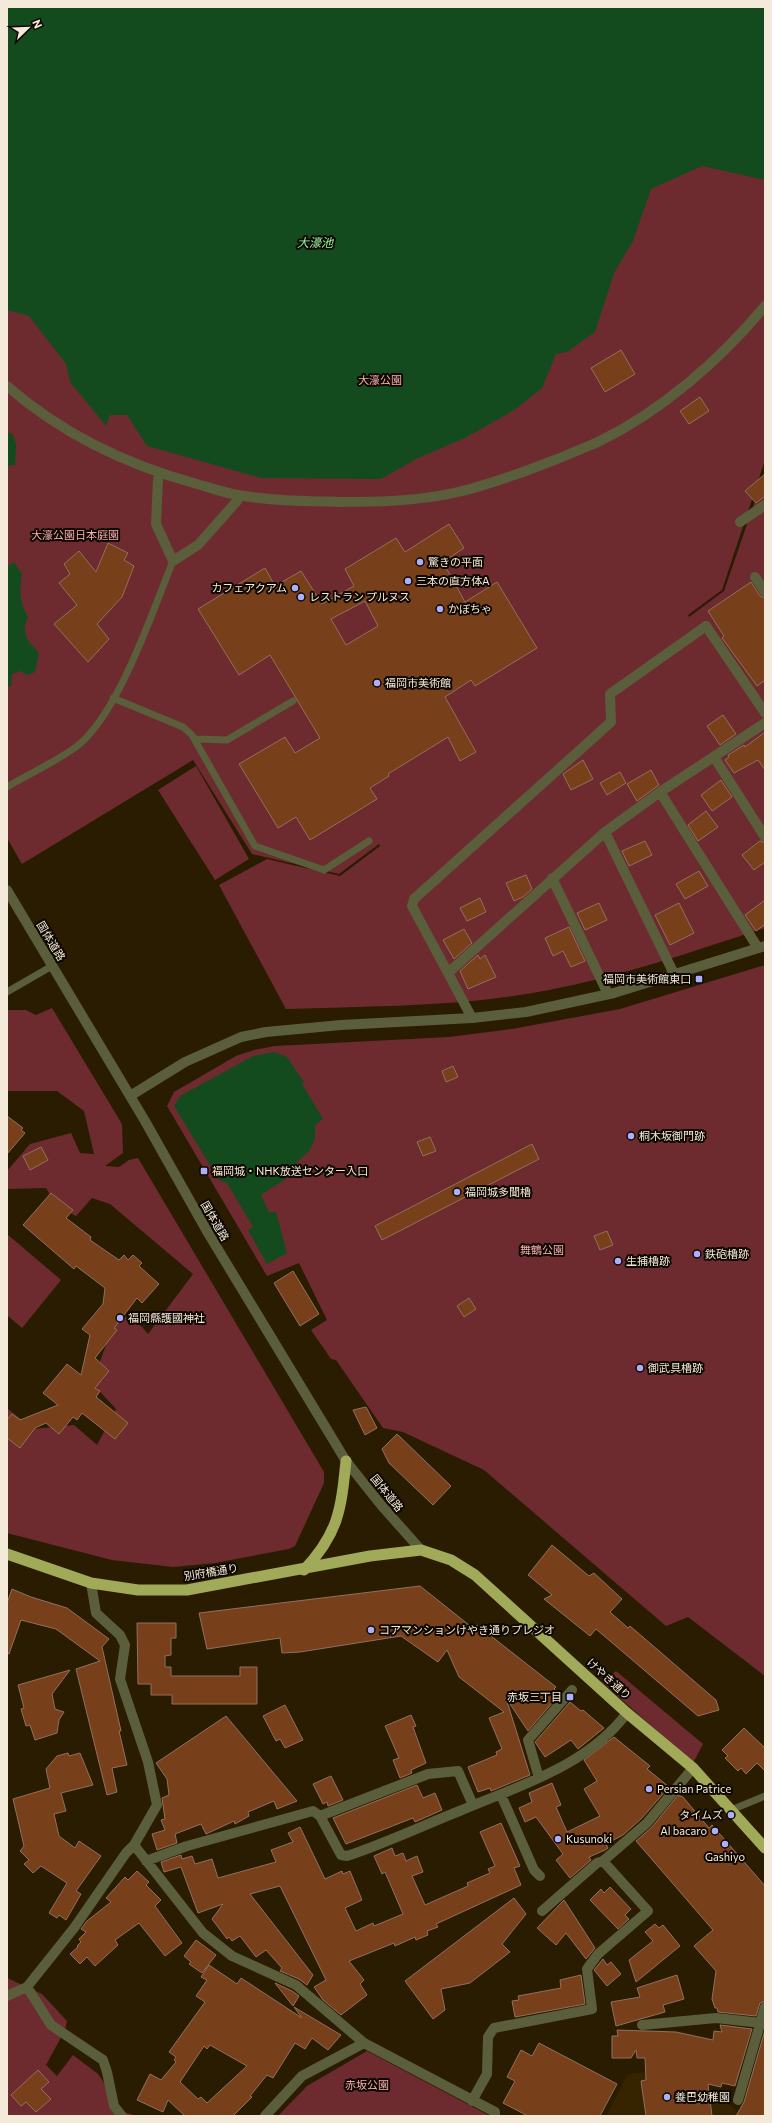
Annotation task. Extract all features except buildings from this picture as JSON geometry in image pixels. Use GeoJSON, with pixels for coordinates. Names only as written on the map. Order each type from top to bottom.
{"type":"FeatureCollection","features":[{"type":"Feature","properties":{"kind":"highway"},"geometry":{"type":"LineString","coordinates":[[304,1570],[318,1554],[333,1528],[341,1508],[346,1461]]}},
{"type":"Feature","properties":{"kind":"highway","name":"別府橋通り"},"geometry":{"type":"LineString","coordinates":[[7,1554],[91,1583],[138,1590],[187,1590],[304,1570],[370,1556],[421,1550]]}},
{"type":"Feature","properties":{"kind":"highway","name":"けやき通り"},"geometry":{"type":"LineString","coordinates":[[421,1550],[450,1560],[475,1575],[626,1713],[693,1768],[765,1848]]}},
{"type":"Feature","properties":{"kind":"street"},"geometry":{"type":"LineString","coordinates":[[7,386],[35,410],[88,443],[161,474],[238,495],[284,500],[351,502],[412,500],[459,492],[497,481],[550,462],[599,441],[671,396],[736,340],[765,306]]}},
{"type":"Feature","properties":{"kind":"street"},"geometry":{"type":"LineString","coordinates":[[158,479],[156,524],[173,561],[198,545],[238,501]]}},
{"type":"Feature","properties":{"kind":"street"},"geometry":{"type":"LineString","coordinates":[[740,522],[765,505]]}},
{"type":"Feature","properties":{"kind":"street"},"geometry":{"type":"LineString","coordinates":[[756,577],[765,592]]}},
{"type":"Feature","properties":{"kind":"street"},"geometry":{"type":"LineString","coordinates":[[472,1018],[412,906],[414,899],[611,722],[610,694],[706,626],[765,713]]}},
{"type":"Feature","properties":{"kind":"street"},"geometry":{"type":"LineString","coordinates":[[448,973],[605,832],[660,792],[765,723]]}},
{"type":"Feature","properties":{"kind":"street"},"geometry":{"type":"LineString","coordinates":[[714,757],[765,837]]}},
{"type":"Feature","properties":{"kind":"street"},"geometry":{"type":"LineString","coordinates":[[130,1096],[184,1062],[241,1037],[266,1032],[334,1026],[472,1018],[526,1012],[608,994],[762,947],[660,792]]}},
{"type":"Feature","properties":{"kind":"street"},"geometry":{"type":"LineString","coordinates":[[605,832],[674,974]]}},
{"type":"Feature","properties":{"kind":"street"},"geometry":{"type":"LineString","coordinates":[[552,878],[608,994]]}},
{"type":"Feature","properties":{"kind":"street","name":"国体道路"},"geometry":{"type":"LineString","coordinates":[[7,890],[130,1096],[208,1233],[346,1461],[381,1505],[421,1550]]}},
{"type":"Feature","properties":{"kind":"street"},"geometry":{"type":"LineString","coordinates":[[7,1996],[26,1987],[74,1928],[126,1853],[134,1845],[157,1805],[148,1762],[120,1679],[125,1645],[120,1635],[96,1613],[91,1583]]}},
{"type":"Feature","properties":{"kind":"street"},"geometry":{"type":"LineString","coordinates":[[539,1778],[528,1740],[572,1690]]}},
{"type":"Feature","properties":{"kind":"street"},"geometry":{"type":"LineString","coordinates":[[146,1861],[187,1846],[313,1812],[320,1816],[341,1855],[347,1856],[501,1795],[582,1756],[614,1730],[626,1713]]}},
{"type":"Feature","properties":{"kind":"street"},"geometry":{"type":"LineString","coordinates":[[542,1911],[597,1863],[604,1861],[647,1823],[693,1768]]}},
{"type":"Feature","properties":{"kind":"street"},"geometry":{"type":"LineString","coordinates":[[320,1816],[428,1774],[458,1771],[473,1805]]}},
{"type":"Feature","properties":{"kind":"street"},"geometry":{"type":"LineString","coordinates":[[501,1795],[534,1870],[540,1876]]}},
{"type":"Feature","properties":{"kind":"street"},"geometry":{"type":"LineString","coordinates":[[134,1845],[203,1933],[232,1956],[296,1984],[364,2043],[497,2115]]}},
{"type":"Feature","properties":{"kind":"street"},"geometry":{"type":"LineString","coordinates":[[472,2101],[487,2074],[488,2037],[494,2028],[592,2009],[587,1970],[598,1954],[648,1911],[604,1861]]}},
{"type":"Feature","properties":{"kind":"street"},"geometry":{"type":"LineString","coordinates":[[26,1987],[51,2025],[103,2060],[114,2106],[122,2116]]}},
{"type":"Feature","properties":{"kind":"street"},"geometry":{"type":"LineString","coordinates":[[738,2100],[765,2007]]}},
{"type":"Feature","properties":{"kind":"street"},"geometry":{"type":"LineString","coordinates":[[642,2025],[716,2018],[761,2023]]}},
{"type":"Feature","properties":{"kind":"street"},"geometry":{"type":"LineString","coordinates":[[265,2116],[302,2076],[364,2043]]}},
{"type":"Feature","properties":{"kind":"lane"},"geometry":{"type":"LineString","coordinates":[[7,787],[76,746],[93,729],[124,680],[173,561]]}},
{"type":"Feature","properties":{"kind":"lane"},"geometry":{"type":"LineString","coordinates":[[113,698],[183,727],[196,740],[255,846],[324,870],[368,841]]}},
{"type":"Feature","properties":{"kind":"lane"},"geometry":{"type":"LineString","coordinates":[[196,740],[227,740],[293,701]]}},
{"type":"Feature","properties":{"kind":"lane"},"geometry":{"type":"LineString","coordinates":[[7,992],[52,966]]}},
{"type":"Feature","properties":{"kind":"lane"},"geometry":{"type":"LineString","coordinates":[[731,1810],[765,1796]]}},
{"type":"Feature","properties":{"kind":"shaded area","name":"養巴幼稚園"},"geometry":{"type":"Polygon","coordinates":[[[686,2067],[702,2087],[733,2107],[740,2116],[606,2116],[628,2074],[686,2067]]]}},
{"type":"Feature","properties":{"kind":"green space","name":"大濠公園"},"geometry":{"type":"Polygon","coordinates":[[[7,7],[765,7],[765,460],[722,590],[688,615],[689,617],[724,591],[765,472],[765,928],[604,978],[517,996],[418,1005],[286,1009],[219,885],[267,859],[340,876],[380,846],[379,844],[339,874],[252,854],[193,760],[22,864],[7,838],[7,7]]]}},
{"type":"Feature","properties":{"kind":"green space"},"geometry":{"type":"Polygon","coordinates":[[[196,766],[249,859],[215,880],[158,790],[196,766]]]}},
{"type":"Feature","properties":{"kind":"green space","name":"舞鶴公園"},"geometry":{"type":"Polygon","coordinates":[[[765,965],[765,1676],[688,1617],[666,1626],[484,1470],[403,1432],[383,1428],[336,1360],[331,1359],[311,1330],[327,1320],[299,1263],[267,1276],[167,1106],[174,1092],[236,1056],[254,1050],[275,1046],[449,1037],[512,1029],[620,1009],[765,965]]]}},
{"type":"Feature","properties":{"kind":"green space","name":"福岡縣護國神社"},"geometry":{"type":"Polygon","coordinates":[[[52,1008],[122,1124],[123,1153],[105,1166],[119,1167],[129,1160],[138,1158],[324,1472],[324,1483],[295,1546],[289,1549],[215,1563],[173,1567],[112,1560],[7,1533],[7,1408],[33,1429],[74,1425],[97,1445],[116,1409],[92,1383],[117,1315],[136,1320],[148,1334],[193,1274],[110,1204],[92,1198],[76,1216],[56,1205],[46,1188],[7,1189],[7,1171],[30,1144],[71,1133],[80,1153],[94,1154],[84,1111],[57,1091],[7,1091],[7,1010],[26,1010],[36,1015],[52,1008]]]}},
{"type":"Feature","properties":{"kind":"green space"},"geometry":{"type":"Polygon","coordinates":[[[7,1234],[61,1280],[22,1328],[7,1315],[7,1234]]]}},
{"type":"Feature","properties":{"kind":"green space"},"geometry":{"type":"Polygon","coordinates":[[[616,1671],[703,1744],[693,1763],[602,1682],[616,1671]]]}},
{"type":"Feature","properties":{"kind":"green space"},"geometry":{"type":"Polygon","coordinates":[[[7,1978],[42,1994],[67,2021],[65,2030],[46,2065],[57,2076],[73,2055],[98,2074],[124,2112],[137,2116],[7,2116],[7,1978]]]}},
{"type":"Feature","properties":{"kind":"green space","name":"赤坂公園"},"geometry":{"type":"Polygon","coordinates":[[[367,2051],[490,2116],[278,2116],[307,2086],[367,2051]]]}},
{"type":"Feature","properties":{"kind":"water","name":"大濠池"},"geometry":{"type":"Polygon","coordinates":[[[7,7],[765,7],[765,180],[702,166],[651,189],[633,241],[614,273],[595,332],[567,352],[556,354],[542,388],[516,409],[465,438],[418,458],[381,479],[261,478],[147,446],[127,415],[110,415],[106,426],[70,382],[66,364],[29,316],[7,310],[7,7]]]}},
{"type":"Feature","properties":{"kind":"water"},"geometry":{"type":"Polygon","coordinates":[[[7,432],[13,435],[16,444],[15,465],[7,466],[7,432]]]}},
{"type":"Feature","properties":{"kind":"water"},"geometry":{"type":"Polygon","coordinates":[[[14,562],[22,574],[21,596],[23,606],[28,617],[25,628],[26,637],[39,653],[35,672],[27,675],[20,671],[12,674],[11,686],[7,687],[7,569],[8,566],[14,562]]]}},
{"type":"Feature","properties":{"kind":"water"},"geometry":{"type":"Polygon","coordinates":[[[274,1052],[287,1057],[304,1082],[302,1084],[323,1119],[315,1125],[315,1138],[310,1150],[294,1165],[287,1178],[261,1195],[269,1212],[276,1212],[287,1253],[267,1264],[248,1230],[253,1227],[227,1183],[219,1180],[174,1106],[180,1096],[253,1056],[274,1052]]]}},
{"type":"Feature","properties":{"kind":"place","name":"驚きの平面"},"geometry":{"type":"Point","coordinates":[420,562]}},
{"type":"Feature","properties":{"kind":"place","name":"三本の直方体A"},"geometry":{"type":"Point","coordinates":[408,581]}},
{"type":"Feature","properties":{"kind":"place","name":"カフェアクアム"},"geometry":{"type":"Point","coordinates":[295,588]}},
{"type":"Feature","properties":{"kind":"place","name":"レストラン プルヌス"},"geometry":{"type":"Point","coordinates":[301,597]}},
{"type":"Feature","properties":{"kind":"place","name":"かぼちゃ"},"geometry":{"type":"Point","coordinates":[440,609]}},
{"type":"Feature","properties":{"kind":"place","name":"福岡市美術館"},"geometry":{"type":"Point","coordinates":[377,683]}},
{"type":"Feature","properties":{"kind":"place","name":"福岡市美術館東口"},"geometry":{"type":"Point","coordinates":[699,979]}},
{"type":"Feature","properties":{"kind":"place","name":"桐木坂御門跡"},"geometry":{"type":"Point","coordinates":[631,1136]}},
{"type":"Feature","properties":{"kind":"place","name":"福岡城・NHK放送センター入口"},"geometry":{"type":"Point","coordinates":[204,1171]}},
{"type":"Feature","properties":{"kind":"place","name":"福岡城多聞櫓"},"geometry":{"type":"Point","coordinates":[457,1192]}},
{"type":"Feature","properties":{"kind":"place","name":"鉄砲櫓跡"},"geometry":{"type":"Point","coordinates":[697,1254]}},
{"type":"Feature","properties":{"kind":"place","name":"生捕櫓跡"},"geometry":{"type":"Point","coordinates":[618,1261]}},
{"type":"Feature","properties":{"kind":"place","name":"福岡縣護國神社"},"geometry":{"type":"Point","coordinates":[120,1318]}},
{"type":"Feature","properties":{"kind":"place","name":"御武具櫓跡"},"geometry":{"type":"Point","coordinates":[640,1368]}},
{"type":"Feature","properties":{"kind":"place","name":"コアマンションけやき通りプレジオ"},"geometry":{"type":"Point","coordinates":[371,1630]}},
{"type":"Feature","properties":{"kind":"place","name":"赤坂三丁目"},"geometry":{"type":"Point","coordinates":[570,1697]}},
{"type":"Feature","properties":{"kind":"place","name":"Persian Patrice"},"geometry":{"type":"Point","coordinates":[649,1789]}},
{"type":"Feature","properties":{"kind":"place","name":"タイムズ"},"geometry":{"type":"Point","coordinates":[731,1815]}},
{"type":"Feature","properties":{"kind":"place","name":"Al bacaro"},"geometry":{"type":"Point","coordinates":[715,1831]}},
{"type":"Feature","properties":{"kind":"place","name":"Kusunoki"},"geometry":{"type":"Point","coordinates":[558,1839]}},
{"type":"Feature","properties":{"kind":"place","name":"Gashiyo"},"geometry":{"type":"Point","coordinates":[725,1844]}},
{"type":"Feature","properties":{"kind":"place","name":"養巴幼稚園"},"geometry":{"type":"Point","coordinates":[667,2097]}},
{"type":"Feature","properties":{"kind":"park label","name":"大濠公園日本庭園"},"geometry":{"type":"Point","coordinates":[75,535]}}]}
